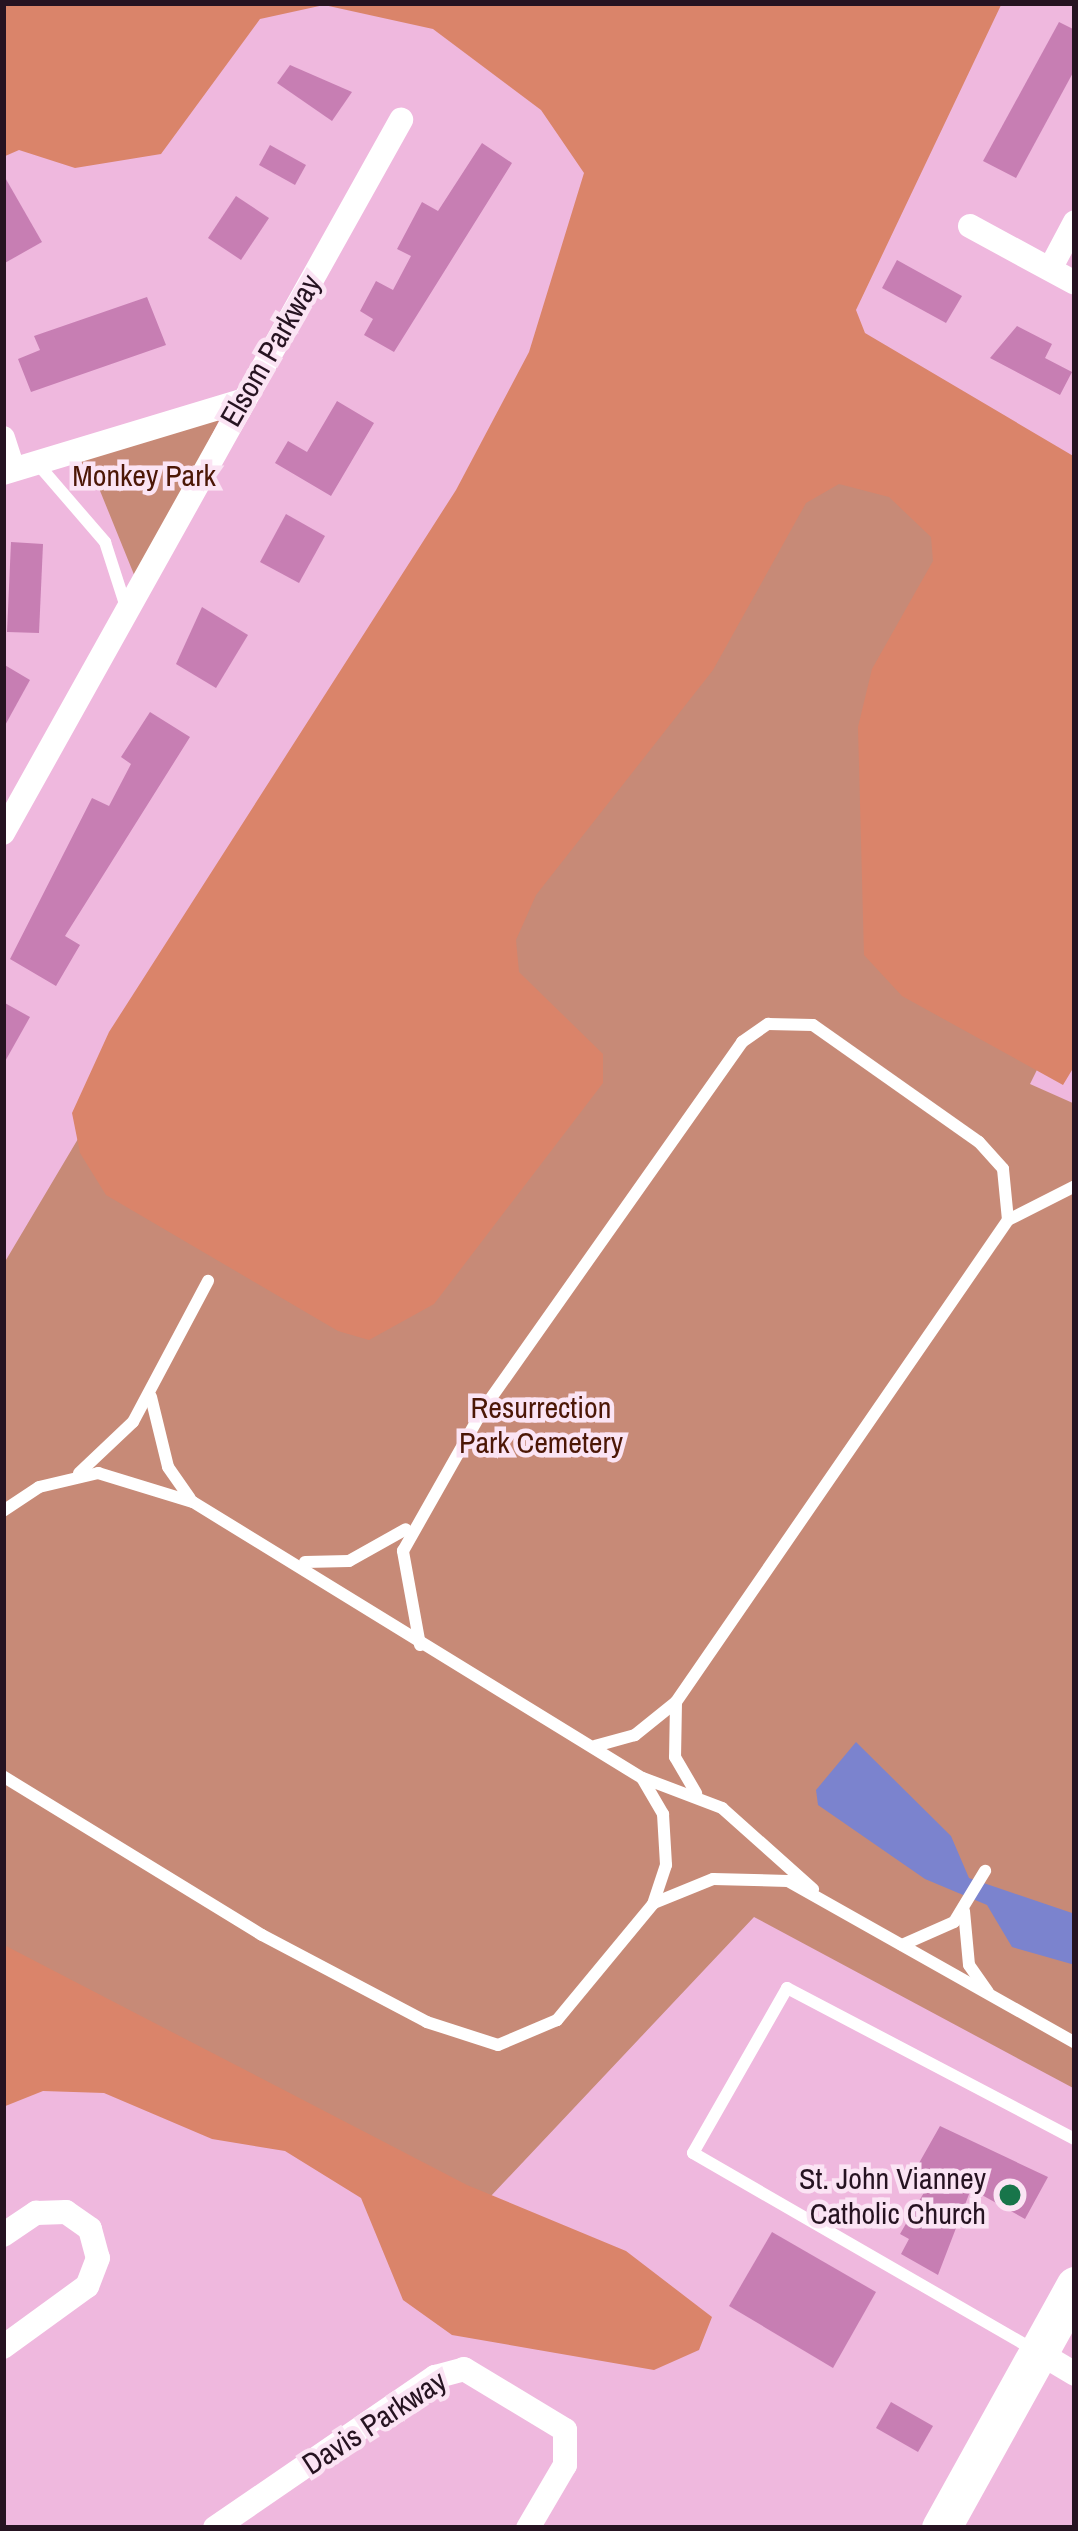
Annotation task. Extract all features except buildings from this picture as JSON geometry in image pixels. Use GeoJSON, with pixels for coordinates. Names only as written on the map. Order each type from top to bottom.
{"type":"FeatureCollection","features":[{"type":"Feature","properties":{"kind":"main road"},"geometry":{"type":"LineString","coordinates":[[941,2528],[1075,2286]]}},
{"type":"Feature","properties":{"kind":"street","name":"Elsom Parkway"},"geometry":{"type":"LineString","coordinates":[[3,833],[125,604],[401,120]]}},
{"type":"Feature","properties":{"kind":"street"},"geometry":{"type":"LineString","coordinates":[[1050,269],[1075,222]]}},
{"type":"Feature","properties":{"kind":"street"},"geometry":{"type":"LineString","coordinates":[[970,226],[1075,283]]}},
{"type":"Feature","properties":{"kind":"street"},"geometry":{"type":"LineString","coordinates":[[3,438],[16,467],[241,401]]}},
{"type":"Feature","properties":{"kind":"street"},"geometry":{"type":"LineString","coordinates":[[3,2235],[36,2213],[66,2212],[90,2229],[98,2258],[87,2285],[3,2347]]}},
{"type":"Feature","properties":{"kind":"street"},"geometry":{"type":"LineString","coordinates":[[1038,2353],[1075,2374]]}},
{"type":"Feature","properties":{"kind":"street","name":"Davis Parkway"},"geometry":{"type":"LineString","coordinates":[[215,2528],[435,2377],[464,2369],[565,2430],[565,2465],[528,2528]]}},
{"type":"Feature","properties":{"kind":"lane"},"geometry":{"type":"LineString","coordinates":[[16,467],[90,518],[125,604]]}},
{"type":"Feature","properties":{"kind":"lane"},"geometry":{"type":"LineString","coordinates":[[420,1645],[402,1576],[412,1524],[716,1075],[768,1024],[812,1025],[979,1142],[1003,1169],[1008,1220]]}},
{"type":"Feature","properties":{"kind":"lane"},"geometry":{"type":"LineString","coordinates":[[595,1746],[635,1736],[676,1702],[1008,1220],[1075,1186]]}},
{"type":"Feature","properties":{"kind":"lane"},"geometry":{"type":"LineString","coordinates":[[3,1511],[73,1476],[133,1422],[208,1281]]}},
{"type":"Feature","properties":{"kind":"lane"},"geometry":{"type":"LineString","coordinates":[[154,1384],[155,1431],[193,1502]]}},
{"type":"Feature","properties":{"kind":"lane"},"geometry":{"type":"LineString","coordinates":[[73,1476],[134,1479],[193,1502],[298,1560],[420,1645],[642,1778],[697,1794],[766,1840],[818,1894],[1075,2043]]}},
{"type":"Feature","properties":{"kind":"lane"},"geometry":{"type":"LineString","coordinates":[[298,1560],[350,1562],[412,1524]]}},
{"type":"Feature","properties":{"kind":"lane"},"geometry":{"type":"LineString","coordinates":[[3,1777],[242,1924],[428,2022],[497,2044],[556,2020],[653,1904],[667,1865],[663,1814],[675,1757],[676,1702]]}},
{"type":"Feature","properties":{"kind":"lane"},"geometry":{"type":"LineString","coordinates":[[675,1757],[697,1794]]}},
{"type":"Feature","properties":{"kind":"lane"},"geometry":{"type":"LineString","coordinates":[[642,1778],[663,1814]]}},
{"type":"Feature","properties":{"kind":"lane"},"geometry":{"type":"LineString","coordinates":[[899,1945],[932,1940],[966,1907],[985,1870]]}},
{"type":"Feature","properties":{"kind":"lane"},"geometry":{"type":"LineString","coordinates":[[653,1904],[694,1882],[747,1876],[818,1894]]}},
{"type":"Feature","properties":{"kind":"lane"},"geometry":{"type":"LineString","coordinates":[[966,1907],[969,1965],[993,1998]]}},
{"type":"Feature","properties":{"kind":"lane"},"geometry":{"type":"LineString","coordinates":[[1038,2353],[693,2153],[787,1988],[1075,2140]]}},
{"type":"Feature","properties":{"kind":"green space","name":"Resurrection Park Cemetery"},"geometry":{"type":"Polygon","coordinates":[[[615,236],[1075,484],[1075,993],[1030,1084],[1075,1104],[1075,2089],[754,1917],[474,2214],[3,1956],[3,1265],[615,236]]]}},
{"type":"Feature","properties":{"kind":"green space","name":"Monkey Park"},"geometry":{"type":"Polygon","coordinates":[[[223,413],[137,582],[92,471],[63,452],[223,413]]]}},
{"type":"Feature","properties":{"kind":"shaded area"},"geometry":{"type":"Polygon","coordinates":[[[3,3],[1002,3],[856,310],[865,333],[1075,457],[1075,1065],[1063,1085],[902,996],[864,955],[858,727],[872,669],[933,561],[931,537],[889,497],[839,484],[806,503],[713,670],[536,895],[516,940],[519,972],[603,1054],[603,1083],[434,1304],[369,1340],[338,1331],[106,1195],[80,1153],[72,1113],[109,1032],[456,490],[529,352],[584,173],[541,110],[433,29],[324,5],[260,19],[161,154],[75,168],[19,150],[3,157],[3,3]]]}},
{"type":"Feature","properties":{"kind":"shaded area"},"geometry":{"type":"Polygon","coordinates":[[[6,1946],[467,2185],[626,2251],[712,2317],[699,2350],[654,2370],[452,2335],[403,2300],[361,2198],[285,2151],[212,2139],[104,2093],[43,2091],[3,2107],[6,1946]]]}},
{"type":"Feature","properties":{"kind":"water"},"geometry":{"type":"Polygon","coordinates":[[[856,1742],[951,1836],[969,1878],[1075,1914],[1075,1965],[1012,1947],[987,1905],[925,1879],[818,1805],[816,1790],[856,1742]]]}},
{"type":"Feature","properties":{"kind":"place","name":"St. John Vianney Catholic Church"},"geometry":{"type":"Point","coordinates":[1010,2195]}}]}
